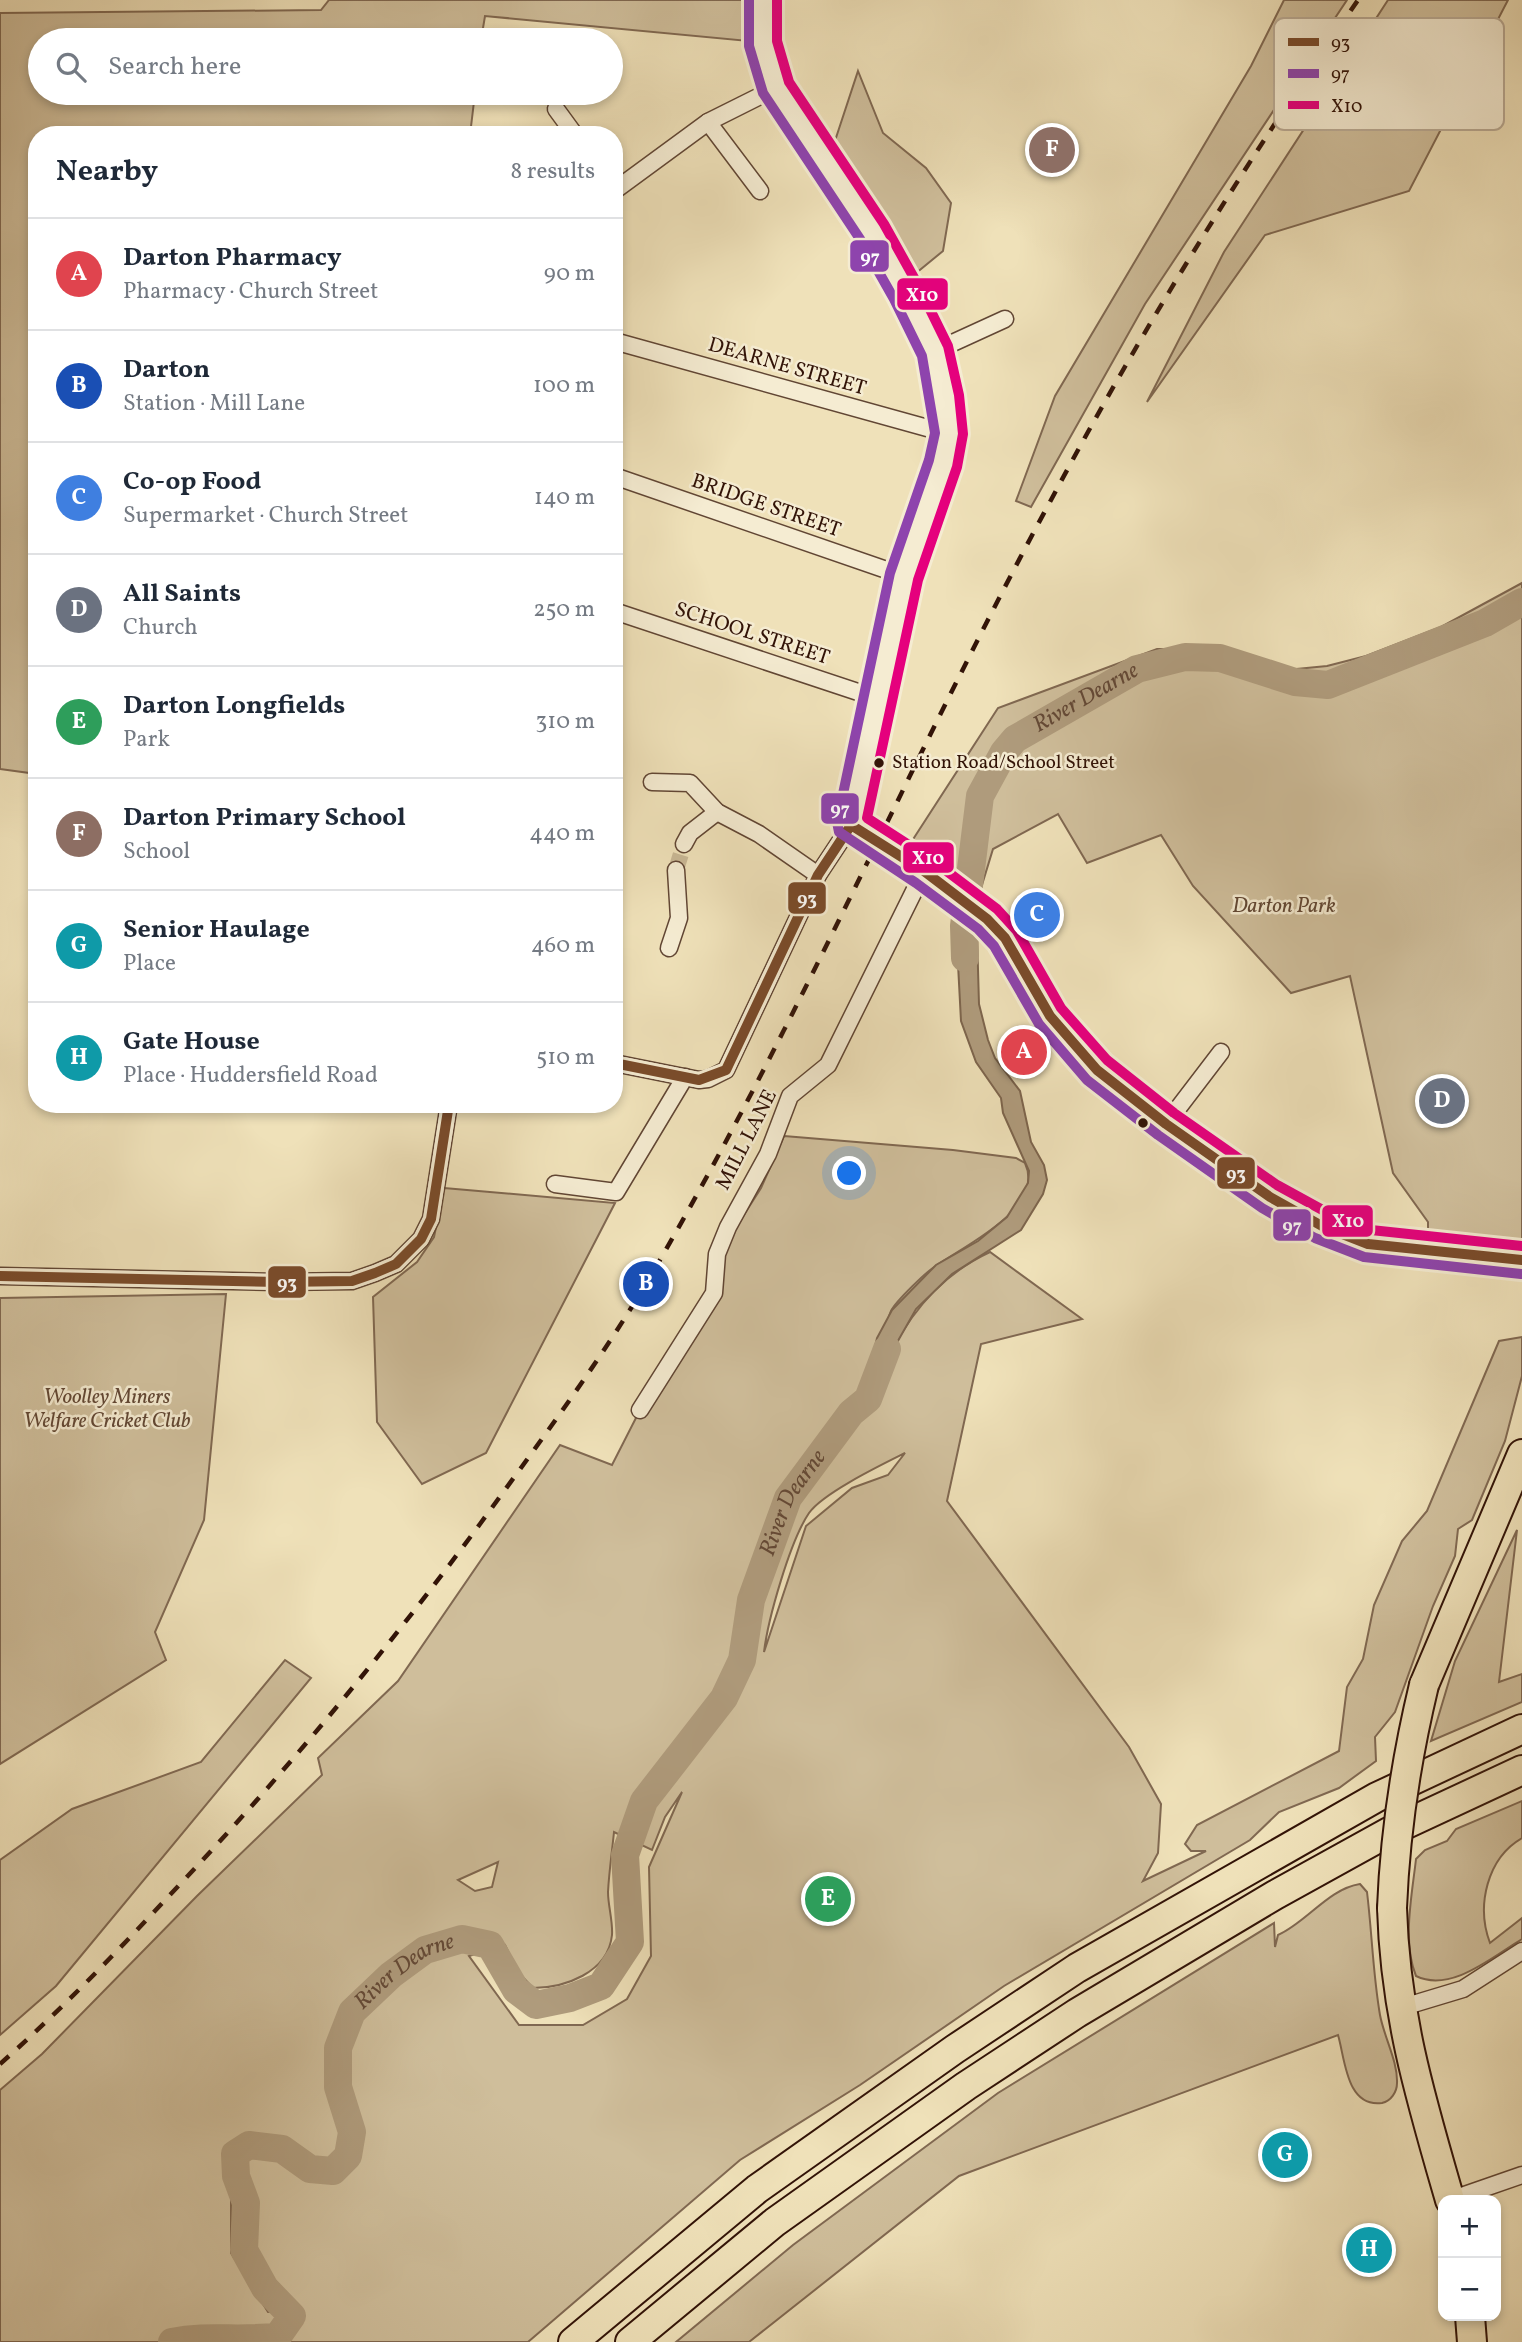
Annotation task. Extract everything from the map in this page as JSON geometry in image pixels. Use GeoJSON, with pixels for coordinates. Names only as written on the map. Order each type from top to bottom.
{"type":"FeatureCollection","features":[{"type":"Feature","properties":{"kind":"highway"},"geometry":{"type":"LineString","coordinates":[[1449,2195],[1417,2088],[1399,2008],[1392,1908],[1400,1805],[1424,1685],[1522,1454]]}},
{"type":"Feature","properties":{"kind":"highway"},"geometry":{"type":"LineString","coordinates":[[573,2342],[757,2189],[955,2049],[1077,1968],[1377,1797],[1522,1729]]}},
{"type":"Feature","properties":{"kind":"highway"},"geometry":{"type":"LineString","coordinates":[[630,2342],[775,2222],[966,2086],[1077,2013],[1275,1895],[1390,1832],[1522,1770]]}},
{"type":"Feature","properties":{"kind":"highway"},"geometry":{"type":"LineString","coordinates":[[1470,2321],[1472,2342]]}},
{"type":"Feature","properties":{"kind":"main road"},"geometry":{"type":"LineString","coordinates":[[763,0],[763,43],[776,88],[872,232],[935,351],[948,434],[943,464],[904,576],[876,698],[852,825],[924,871],[980,914],[1005,938],[1049,1016],[1097,1070],[1166,1124],[1283,1206],[1368,1244],[1522,1260]]}},
{"type":"Feature","properties":{"kind":"street"},"geometry":{"type":"LineString","coordinates":[[623,184],[708,122],[776,88]]}},
{"type":"Feature","properties":{"kind":"street"},"geometry":{"type":"LineString","coordinates":[[556,109],[568,126]]}},
{"type":"Feature","properties":{"kind":"street"},"geometry":{"type":"LineString","coordinates":[[708,122],[760,191]]}},
{"type":"Feature","properties":{"kind":"street"},"geometry":{"type":"LineString","coordinates":[[935,351],[1005,318]]}},
{"type":"Feature","properties":{"kind":"street","name":"DEARNE STREET"},"geometry":{"type":"LineString","coordinates":[[623,344],[948,434]]}},
{"type":"Feature","properties":{"kind":"street","name":"BRIDGE STREET"},"geometry":{"type":"LineString","coordinates":[[623,479],[904,576]]}},
{"type":"Feature","properties":{"kind":"street","name":"SCHOOL STREET"},"geometry":{"type":"LineString","coordinates":[[623,614],[876,698]]}},
{"type":"Feature","properties":{"kind":"street"},"geometry":{"type":"LineString","coordinates":[[652,782],[690,783],[717,812],[759,834],[818,875]]}},
{"type":"Feature","properties":{"kind":"street"},"geometry":{"type":"LineString","coordinates":[[684,844],[690,833],[717,812]]}},
{"type":"Feature","properties":{"kind":"street"},"geometry":{"type":"LineString","coordinates":[[623,1065],[708,1079],[726,1070],[818,875],[852,825]]}},
{"type":"Feature","properties":{"kind":"street"},"geometry":{"type":"LineString","coordinates":[[669,948],[679,918],[676,870]]}},
{"type":"Feature","properties":{"kind":"street","name":"MILL LANE"},"geometry":{"type":"LineString","coordinates":[[642,1402],[713,1293],[717,1254],[728,1227],[768,1154],[790,1096],[828,1065],[924,871]]}},
{"type":"Feature","properties":{"kind":"street"},"geometry":{"type":"LineString","coordinates":[[1166,1124],[1221,1052]]}},
{"type":"Feature","properties":{"kind":"street"},"geometry":{"type":"LineString","coordinates":[[555,1184],[615,1192],[685,1077]]}},
{"type":"Feature","properties":{"kind":"street"},"geometry":{"type":"LineString","coordinates":[[0,1276],[278,1282],[352,1281],[375,1273],[396,1264],[421,1239],[430,1219],[448,1113]]}},
{"type":"Feature","properties":{"kind":"street"},"geometry":{"type":"LineString","coordinates":[[1399,2008],[1463,1989],[1522,1951]]}},
{"type":"Feature","properties":{"kind":"street"},"geometry":{"type":"LineString","coordinates":[[1464,2195],[1522,2175]]}},
{"type":"Feature","properties":{"kind":"green space"},"geometry":{"type":"Polygon","coordinates":[[[329,0],[752,0],[748,41],[485,16],[483,28],[28,28],[28,105],[474,105],[471,126],[28,126],[28,773],[0,769],[0,13],[321,10],[329,0]]]}},
{"type":"Feature","properties":{"kind":"green space"},"geometry":{"type":"Polygon","coordinates":[[[1284,0],[1347,0],[1335,18],[1275,18],[1284,0]]]}},
{"type":"Feature","properties":{"kind":"green space"},"geometry":{"type":"Polygon","coordinates":[[[1388,0],[1508,0],[1499,18],[1376,18],[1388,0]]]}},
{"type":"Feature","properties":{"kind":"green space"},"geometry":{"type":"Polygon","coordinates":[[[1274,20],[1274,110],[1145,304],[1031,507],[1016,501],[1055,396],[1251,66],[1274,20]]]}},
{"type":"Feature","properties":{"kind":"green space"},"geometry":{"type":"Polygon","coordinates":[[[858,71],[883,133],[926,168],[951,203],[943,251],[910,278],[829,159],[858,71]]]}},
{"type":"Feature","properties":{"kind":"green space"},"geometry":{"type":"Polygon","coordinates":[[[1303,130],[1441,130],[1409,191],[1265,235],[1147,402],[1224,252],[1303,130]]]}},
{"type":"Feature","properties":{"kind":"green space","name":"Darton Park"},"geometry":{"type":"Polygon","coordinates":[[[1522,583],[1522,1241],[1428,1240],[1428,1222],[1393,1173],[1350,976],[1291,993],[1193,886],[1161,835],[1087,863],[1058,814],[993,849],[978,898],[910,844],[998,708],[1157,649],[1206,649],[1286,670],[1327,666],[1366,656],[1441,627],[1522,583]]]}},
{"type":"Feature","properties":{"kind":"green space"},"geometry":{"type":"Polygon","coordinates":[[[784,1136],[953,1150],[1016,1158],[1025,1163],[1028,1180],[1024,1195],[1014,1210],[999,1224],[932,1268],[894,1306],[886,1328],[877,1385],[896,1344],[920,1307],[952,1276],[990,1252],[1082,1319],[981,1344],[947,1501],[1129,1747],[1161,1804],[1158,1853],[1143,1881],[1206,1851],[1191,1851],[1185,1844],[1197,1825],[1339,1751],[1347,1687],[1363,1659],[1374,1605],[1402,1541],[1427,1511],[1499,1341],[1522,1337],[1522,1376],[1505,1441],[1472,1520],[1458,1529],[1455,1556],[1433,1606],[1395,1712],[1375,1737],[1376,1761],[1339,1788],[1279,1812],[1250,1840],[1004,1986],[860,2085],[740,2160],[528,2342],[0,2342],[0,2090],[42,2054],[197,1896],[322,1775],[318,1758],[398,1681],[560,1445],[612,1465],[640,1410],[714,1293],[726,1243],[761,1188],[784,1136]],[[905,1453],[839,1488],[809,1513],[781,1581],[764,1652],[806,1526],[852,1488],[888,1475],[905,1453]],[[682,1792],[665,1817],[652,1850],[614,1832],[608,1892],[612,1935],[609,1948],[602,1959],[583,1976],[558,1985],[533,1988],[518,1972],[505,1945],[469,1956],[519,2025],[583,2025],[627,1999],[651,1956],[649,1867],[682,1792]],[[498,1862],[458,1880],[475,1891],[492,1887],[498,1862]],[[241,2167],[231,2179],[231,2253],[268,2312],[296,2309],[268,2279],[253,2239],[256,2220],[241,2181],[241,2167]]]}},
{"type":"Feature","properties":{"kind":"green space"},"geometry":{"type":"Polygon","coordinates":[[[444,1188],[615,1203],[486,1453],[422,1484],[377,1422],[373,1297],[417,1262],[434,1237],[444,1188]]]}},
{"type":"Feature","properties":{"kind":"green space","name":"Woolley Miners Welfare Cricket Club"},"geometry":{"type":"Polygon","coordinates":[[[226,1294],[204,1520],[155,1632],[166,1660],[0,1764],[0,1298],[226,1294]]]}},
{"type":"Feature","properties":{"kind":"green space"},"geometry":{"type":"Polygon","coordinates":[[[1517,1530],[1499,1682],[1522,1674],[1522,1702],[1431,1741],[1455,1661],[1517,1530]]]}},
{"type":"Feature","properties":{"kind":"green space"},"geometry":{"type":"Polygon","coordinates":[[[285,1660],[311,1678],[56,1986],[0,2035],[0,1860],[72,1809],[201,1762],[285,1660]]]}},
{"type":"Feature","properties":{"kind":"green space"},"geometry":{"type":"Polygon","coordinates":[[[1522,1801],[1522,1838],[1500,1858],[1493,1870],[1484,1914],[1490,1943],[1522,1918],[1522,1939],[1457,1977],[1429,1980],[1416,1976],[1409,1934],[1416,1859],[1425,1850],[1447,1841],[1456,1829],[1522,1801]]]}},
{"type":"Feature","properties":{"kind":"green space"},"geometry":{"type":"Polygon","coordinates":[[[1360,1884],[1367,1892],[1380,2015],[1397,2075],[1396,2090],[1388,2100],[1382,2103],[1370,2102],[1361,2098],[1354,2090],[1338,2035],[959,2176],[749,2342],[676,2342],[793,2245],[998,2093],[1274,1923],[1275,1947],[1278,1935],[1338,1892],[1360,1884]]]}},
{"type":"Feature","properties":{"kind":"shaded area"},"geometry":{"type":"Polygon","coordinates":[[[952,911],[977,934],[979,1004],[988,1040],[995,1058],[1020,1091],[1031,1142],[1044,1165],[1047,1180],[1043,1194],[1021,1230],[952,1274],[916,1309],[886,1362],[877,1386],[866,1385],[877,1338],[892,1310],[936,1265],[978,1241],[1007,1217],[1028,1183],[1029,1171],[1003,1113],[1001,1098],[976,1062],[961,1021],[956,926],[952,911]]]}},
{"type":"Feature","properties":{"kind":"waterway","name":"River Dearne"},"geometry":{"type":"LineString","coordinates":[[965,958],[964,926],[980,796],[1004,752],[1015,739],[1137,669],[1185,657],[1220,658],[1295,682],[1328,685],[1485,623],[1522,602]]}},
{"type":"Feature","properties":{"kind":"waterway","name":"River Dearne"},"geometry":{"type":"LineString","coordinates":[[172,2342],[278,2336],[292,2316],[265,2288],[244,2250],[246,2203],[236,2176],[235,2154],[249,2145],[282,2149],[310,2169],[333,2171],[348,2156],[352,2132],[338,2087],[338,2048],[352,2012],[391,1975],[425,1950],[462,1939],[490,1945],[516,1990],[536,2005],[570,1998],[601,1986],[630,1942],[625,1855],[644,1801],[724,1698],[742,1660],[751,1600],[788,1498],[851,1413],[868,1399],[887,1349]]}},
{"type":"Feature","properties":{"kind":"tunnel"},"geometry":{"type":"LineString","coordinates":[[676,870],[684,844]]}},
{"type":"Feature","properties":{"kind":"railway"},"geometry":{"type":"LineString","coordinates":[[1346,18],[1358,0]]}},
{"type":"Feature","properties":{"kind":"railway"},"geometry":{"type":"LineString","coordinates":[[0,2064],[65,2004],[148,1919],[330,1715],[480,1524],[610,1340],[650,1277],[756,1085],[1000,597],[1086,435],[1159,308],[1274,125]]}},
{"type":"Feature","properties":{"kind":"transit line","name":"97"},"geometry":{"type":"LineString","coordinates":[[749,0],[749,46],[763,93],[860,239],[894,299],[922,356],[935,433],[929,460],[890,573],[837,822],[839,832],[916,883],[978,929],[994,946],[1039,1024],[1087,1080],[1158,1135],[1262,1208],[1315,1238],[1364,1257],[1521,1274]]}},
{"type":"Feature","properties":{"kind":"transit line","name":"X10"},"geometry":{"type":"LineString","coordinates":[[777,0],[777,41],[789,82],[884,224],[918,285],[948,346],[959,395],[963,434],[957,467],[918,580],[867,818],[932,860],[997,909],[1017,931],[1061,1008],[1107,1060],[1174,1113],[1277,1185],[1328,1213],[1371,1230],[1522,1246]]}},
{"type":"Feature","properties":{"kind":"transit line","name":"93"},"geometry":{"type":"LineString","coordinates":[[623,1065],[699,1080],[726,1070],[818,875],[851,825],[924,871],[987,919],[1005,938],[1050,1016],[1097,1070],[1166,1124],[1270,1197],[1322,1226],[1368,1244],[1522,1260]]}},
{"type":"Feature","properties":{"kind":"transit line","name":"93"},"geometry":{"type":"LineString","coordinates":[[0,1276],[278,1282],[352,1281],[375,1273],[396,1264],[421,1239],[431,1219],[448,1113]]}},
{"type":"Feature","properties":{"kind":"place","name":"Darton Primary School"},"geometry":{"type":"Point","coordinates":[1052,150]}},
{"type":"Feature","properties":{"kind":"place","name":"Station Road/School Street"},"geometry":{"type":"Point","coordinates":[879,763]}},
{"type":"Feature","properties":{"kind":"place","name":"Co-op Food"},"geometry":{"type":"Point","coordinates":[1037,915]}},
{"type":"Feature","properties":{"kind":"place","name":"Darton Pharmacy"},"geometry":{"type":"Point","coordinates":[1024,1052]}},
{"type":"Feature","properties":{"kind":"place","name":"All Saints"},"geometry":{"type":"Point","coordinates":[1442,1101]}},
{"type":"Feature","properties":{"kind":"place","name":"Darton"},"geometry":{"type":"Point","coordinates":[646,1284]}},
{"type":"Feature","properties":{"kind":"place","name":"Darton Longfields"},"geometry":{"type":"Point","coordinates":[828,1899]}},
{"type":"Feature","properties":{"kind":"place","name":"Senior Haulage"},"geometry":{"type":"Point","coordinates":[1285,2155]}},
{"type":"Feature","properties":{"kind":"place","name":"Gate House"},"geometry":{"type":"Point","coordinates":[1369,2250]}}]}
